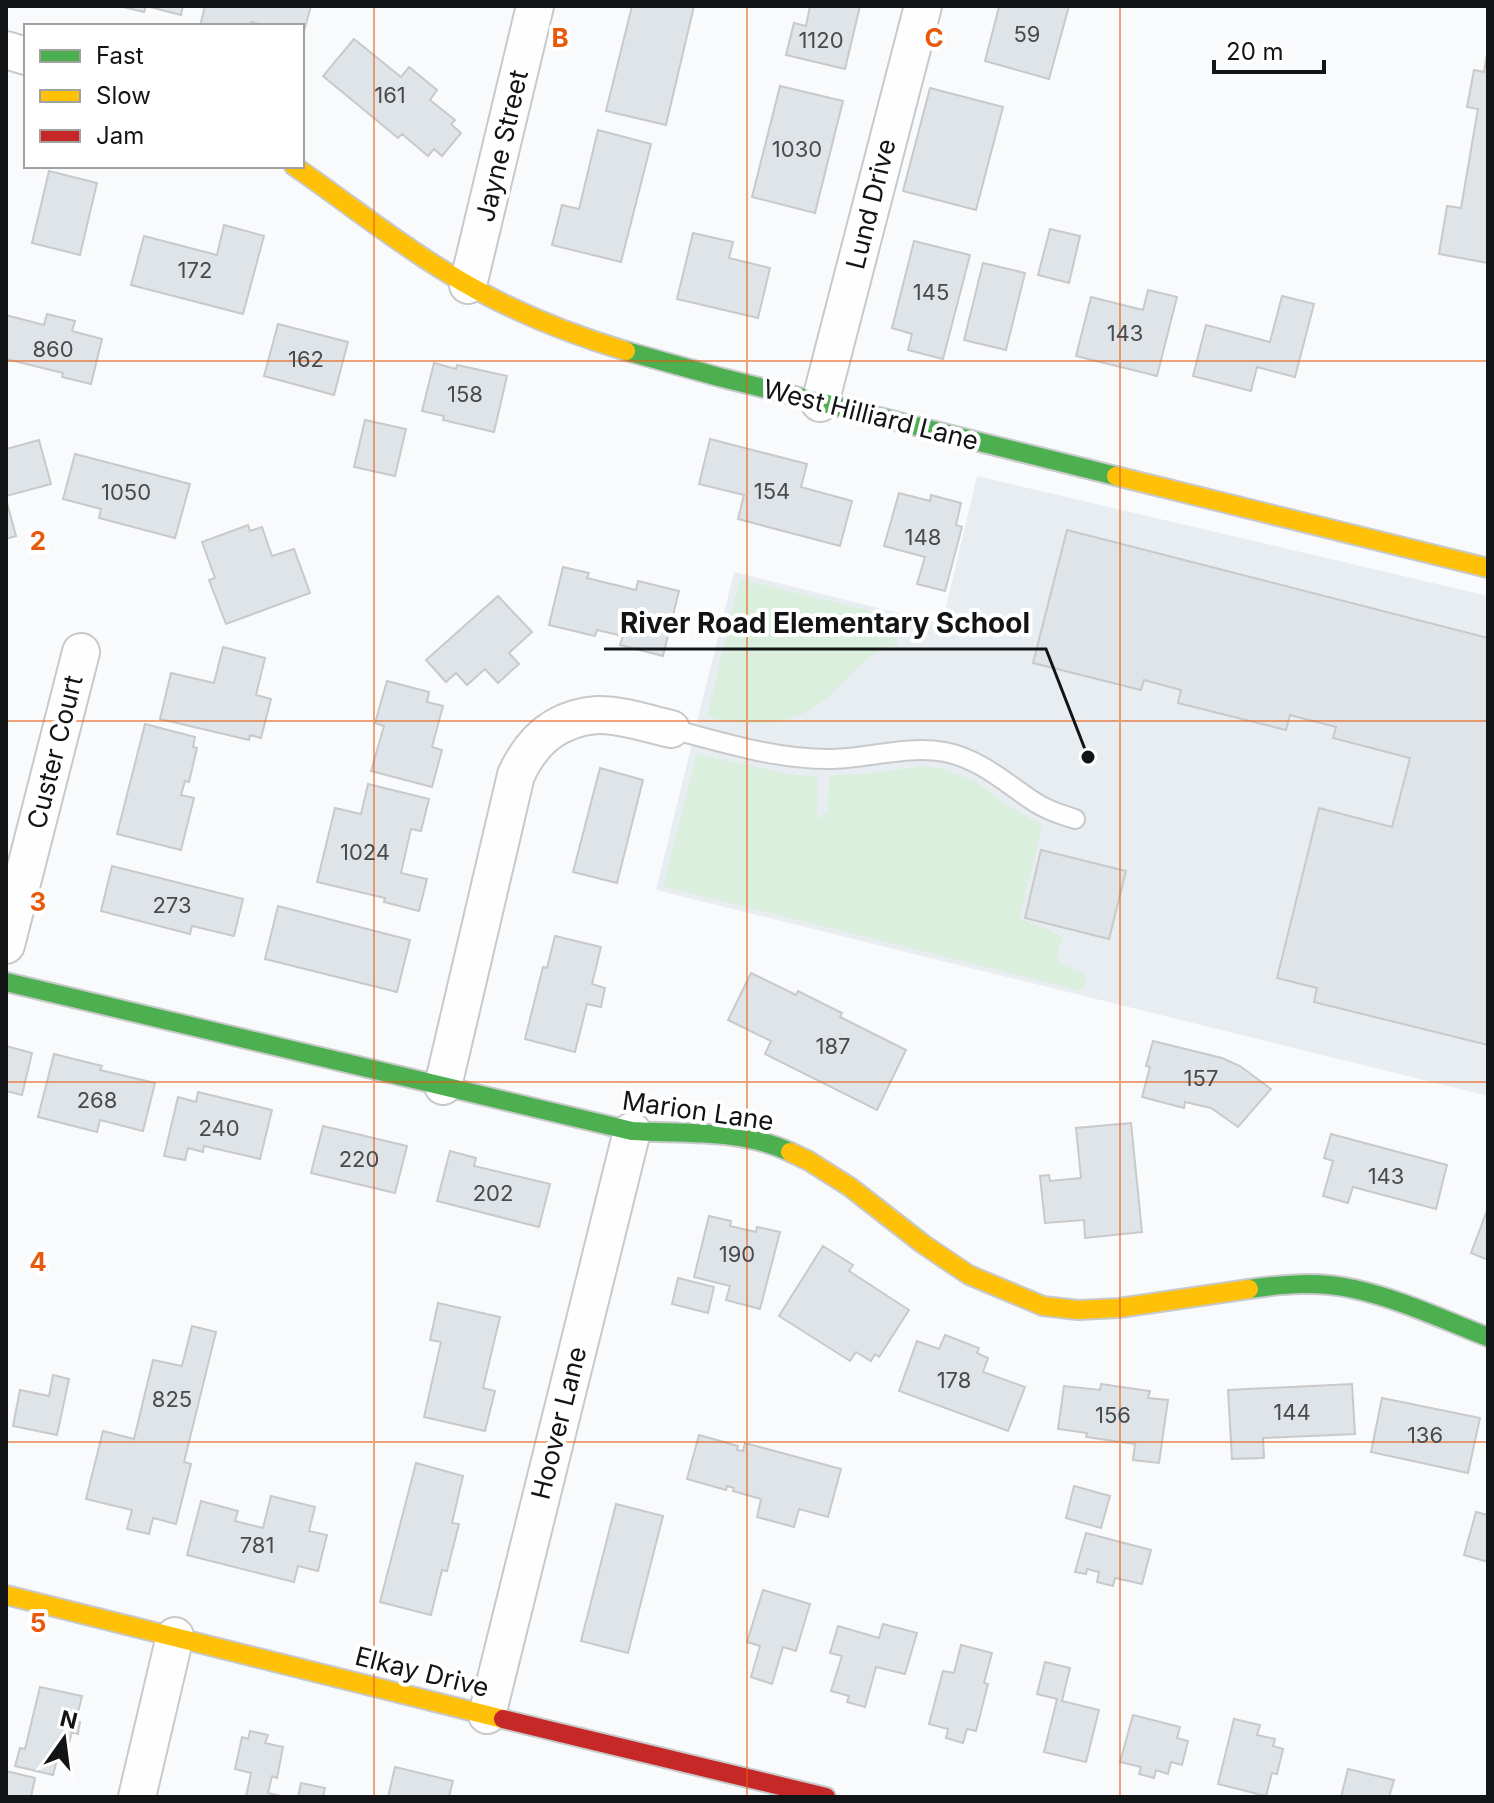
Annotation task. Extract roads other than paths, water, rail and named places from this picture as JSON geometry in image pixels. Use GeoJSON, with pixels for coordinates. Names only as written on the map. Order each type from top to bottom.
{"type":"FeatureCollection","features":[{"type":"Feature","properties":{"kind":"street","name":"Jayne Street"},"geometry":{"type":"LineString","coordinates":[[468,285],[535,6]]}},
{"type":"Feature","properties":{"kind":"street","name":"Lund Drive"},"geometry":{"type":"LineString","coordinates":[[820,403],[923,6]]}},
{"type":"Feature","properties":{"kind":"street","name":"West Hilliard Lane"},"geometry":{"type":"LineString","coordinates":[[297,168],[412,250],[468,285],[559,328],[624,351],[820,403],[1488,568]]}},
{"type":"Feature","properties":{"kind":"street","name":"Custer Court"},"geometry":{"type":"LineString","coordinates":[[6,945],[81,652]]}},
{"type":"Feature","properties":{"kind":"street"},"geometry":{"type":"LineString","coordinates":[[443,1086],[516,775],[531,747],[547,732],[571,720],[599,715],[671,729]]}},
{"type":"Feature","properties":{"kind":"street","name":"Marion Lane"},"geometry":{"type":"LineString","coordinates":[[6,982],[632,1131],[732,1136],[773,1144],[809,1161],[850,1187],[923,1244],[969,1275],[1043,1306],[1078,1310],[1119,1308],[1285,1284],[1323,1285],[1351,1288],[1386,1298],[1488,1337]]}},
{"type":"Feature","properties":{"kind":"street","name":"Hoover Lane"},"geometry":{"type":"LineString","coordinates":[[487,1715],[632,1131]]}},
{"type":"Feature","properties":{"kind":"street","name":"Elkay Drive"},"geometry":{"type":"LineString","coordinates":[[6,1595],[826,1797]]}},
{"type":"Feature","properties":{"kind":"street"},"geometry":{"type":"LineString","coordinates":[[137,1797],[175,1636]]}},
{"type":"Feature","properties":{"kind":"lane"},"geometry":{"type":"LineString","coordinates":[[671,729],[770,754],[811,759],[942,752],[972,760],[1045,808],[1075,819]]}},
{"type":"Feature","properties":{"kind":"place","name":"River Road Elementary School"},"geometry":{"type":"Point","coordinates":[1088,757]}}]}
